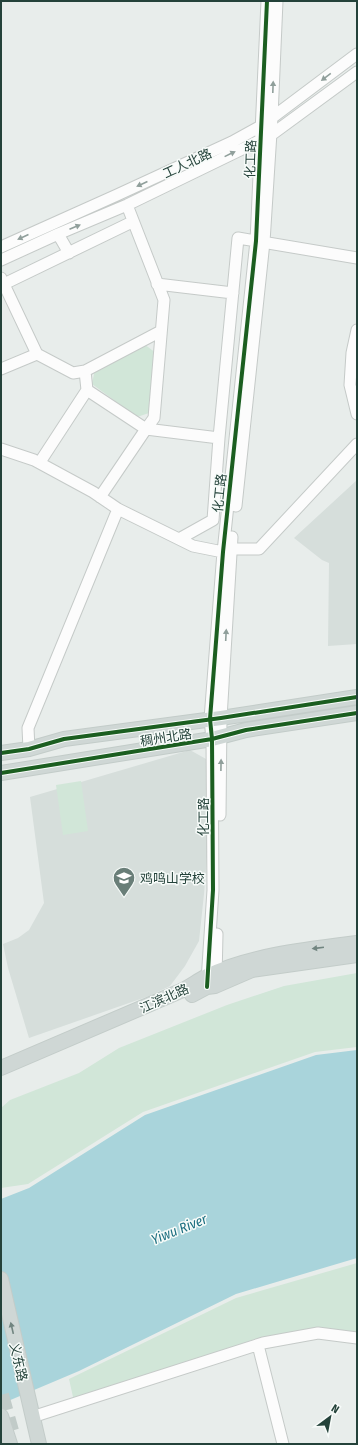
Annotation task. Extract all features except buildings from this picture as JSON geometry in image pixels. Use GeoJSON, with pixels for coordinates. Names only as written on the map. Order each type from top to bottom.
{"type":"FeatureCollection","features":[{"type":"Feature","properties":{"kind":"main road","name":"稠州北路"},"geometry":{"type":"LineString","coordinates":[[1,753],[29,749],[64,739],[216,719],[357,697]]}},
{"type":"Feature","properties":{"kind":"main road","name":"稠州北路"},"geometry":{"type":"LineString","coordinates":[[1,773],[217,738],[246,730],[357,713]]}},
{"type":"Feature","properties":{"kind":"main road","name":"江滨北路"},"geometry":{"type":"LineString","coordinates":[[1,1078],[170,1006],[239,964],[298,951],[357,943]]}},
{"type":"Feature","properties":{"kind":"main road","name":"江滨北路"},"geometry":{"type":"LineString","coordinates":[[1,1068],[183,990],[211,981],[252,970],[357,955]]}},
{"type":"Feature","properties":{"kind":"main road","name":"义东路"},"geometry":{"type":"LineString","coordinates":[[1,1279],[39,1444]]}},
{"type":"Feature","properties":{"kind":"main road"},"geometry":{"type":"LineString","coordinates":[[1,1416],[10,1444]]}},
{"type":"Feature","properties":{"kind":"street","name":"化工路"},"geometry":{"type":"LineString","coordinates":[[266,137],[261,126],[267,1]]}},
{"type":"Feature","properties":{"kind":"street","name":"化工路"},"geometry":{"type":"LineString","coordinates":[[211,981],[217,738],[216,719],[227,551],[260,242],[266,137],[272,117],[277,1]]}},
{"type":"Feature","properties":{"kind":"street","name":"工人北路"},"geometry":{"type":"LineString","coordinates":[[1,247],[117,196],[224,146],[261,126],[357,54]]}},
{"type":"Feature","properties":{"kind":"street","name":"工人北路"},"geometry":{"type":"LineString","coordinates":[[1,260],[126,205],[266,137],[357,72]]}},
{"type":"Feature","properties":{"kind":"street"},"geometry":{"type":"LineString","coordinates":[[100,497],[154,418],[164,300],[126,205]]}},
{"type":"Feature","properties":{"kind":"street"},"geometry":{"type":"LineString","coordinates":[[132,222],[68,253],[2,281],[37,354],[73,372],[85,372],[161,331]]}},
{"type":"Feature","properties":{"kind":"street"},"geometry":{"type":"LineString","coordinates":[[58,234],[68,253]]}},
{"type":"Feature","properties":{"kind":"street"},"geometry":{"type":"LineString","coordinates":[[179,539],[213,520],[219,438],[238,238],[357,258]]}},
{"type":"Feature","properties":{"kind":"street"},"geometry":{"type":"LineString","coordinates":[[157,284],[233,293]]}},
{"type":"Feature","properties":{"kind":"street"},"geometry":{"type":"LineString","coordinates":[[357,330],[352,353],[350,385],[357,414]]}},
{"type":"Feature","properties":{"kind":"street"},"geometry":{"type":"LineString","coordinates":[[1,369],[37,354]]}},
{"type":"Feature","properties":{"kind":"street"},"geometry":{"type":"LineString","coordinates":[[40,462],[87,390],[85,372]]}},
{"type":"Feature","properties":{"kind":"street"},"geometry":{"type":"LineString","coordinates":[[87,390],[146,429],[219,438]]}},
{"type":"Feature","properties":{"kind":"street"},"geometry":{"type":"LineString","coordinates":[[1,449],[40,462],[118,509],[193,546],[227,551],[259,549],[357,444]]}},
{"type":"Feature","properties":{"kind":"street"},"geometry":{"type":"LineString","coordinates":[[29,749],[28,728],[118,509]]}},
{"type":"Feature","properties":{"kind":"street"},"geometry":{"type":"LineString","coordinates":[[32,1416],[258,1345],[318,1333],[357,1338]]}},
{"type":"Feature","properties":{"kind":"street"},"geometry":{"type":"LineString","coordinates":[[258,1345],[283,1444]]}},
{"type":"Feature","properties":{"kind":"shaded area"},"geometry":{"type":"Polygon","coordinates":[[[357,480],[357,644],[328,646],[329,563],[322,560],[294,538],[357,480]]]}},
{"type":"Feature","properties":{"kind":"shaded area","name":"鸡鸣山学校"},"geometry":{"type":"Polygon","coordinates":[[[190,750],[206,759],[213,780],[199,941],[185,966],[170,986],[149,996],[29,1038],[8,968],[3,944],[18,938],[29,930],[44,903],[30,797],[190,750]]]}},
{"type":"Feature","properties":{"kind":"green space"},"geometry":{"type":"Polygon","coordinates":[[[144,344],[156,353],[149,413],[137,417],[92,384],[95,369],[144,344]]]}},
{"type":"Feature","properties":{"kind":"green space"},"geometry":{"type":"Polygon","coordinates":[[[81,781],[88,831],[63,835],[56,785],[81,781]]]}},
{"type":"Feature","properties":{"kind":"green space"},"geometry":{"type":"Polygon","coordinates":[[[357,973],[357,1047],[315,1052],[143,1112],[28,1184],[1,1188],[1,1108],[10,1100],[79,1073],[119,1048],[227,1005],[284,986],[357,973]]]}},
{"type":"Feature","properties":{"kind":"green space"},"geometry":{"type":"Polygon","coordinates":[[[357,1263],[357,1332],[318,1327],[255,1339],[75,1406],[69,1379],[236,1298],[357,1263]]]}},
{"type":"Feature","properties":{"kind":"water","name":"Yiwu River"},"geometry":{"type":"Polygon","coordinates":[[[357,1050],[357,1258],[236,1294],[79,1371],[1,1404],[1,1199],[29,1188],[145,1115],[316,1055],[357,1050]]]}},
{"type":"Feature","properties":{"kind":"tunnel"},"geometry":{"type":"LineString","coordinates":[[1,1395],[11,1431]]}},
{"type":"Feature","properties":{"kind":"cycle path"},"geometry":{"type":"LineString","coordinates":[[207,987],[213,890],[212,739],[210,719],[223,552],[256,241],[267,1]]}},
{"type":"Feature","properties":{"kind":"cycle path"},"geometry":{"type":"LineString","coordinates":[[1,753],[29,749],[64,739],[221,718],[357,697]]}},
{"type":"Feature","properties":{"kind":"cycle path"},"geometry":{"type":"LineString","coordinates":[[1,773],[212,739],[246,730],[357,713]]}},
{"type":"Feature","properties":{"kind":"place","name":"鸡鸣山学校"},"geometry":{"type":"Point","coordinates":[124,898]}}]}
